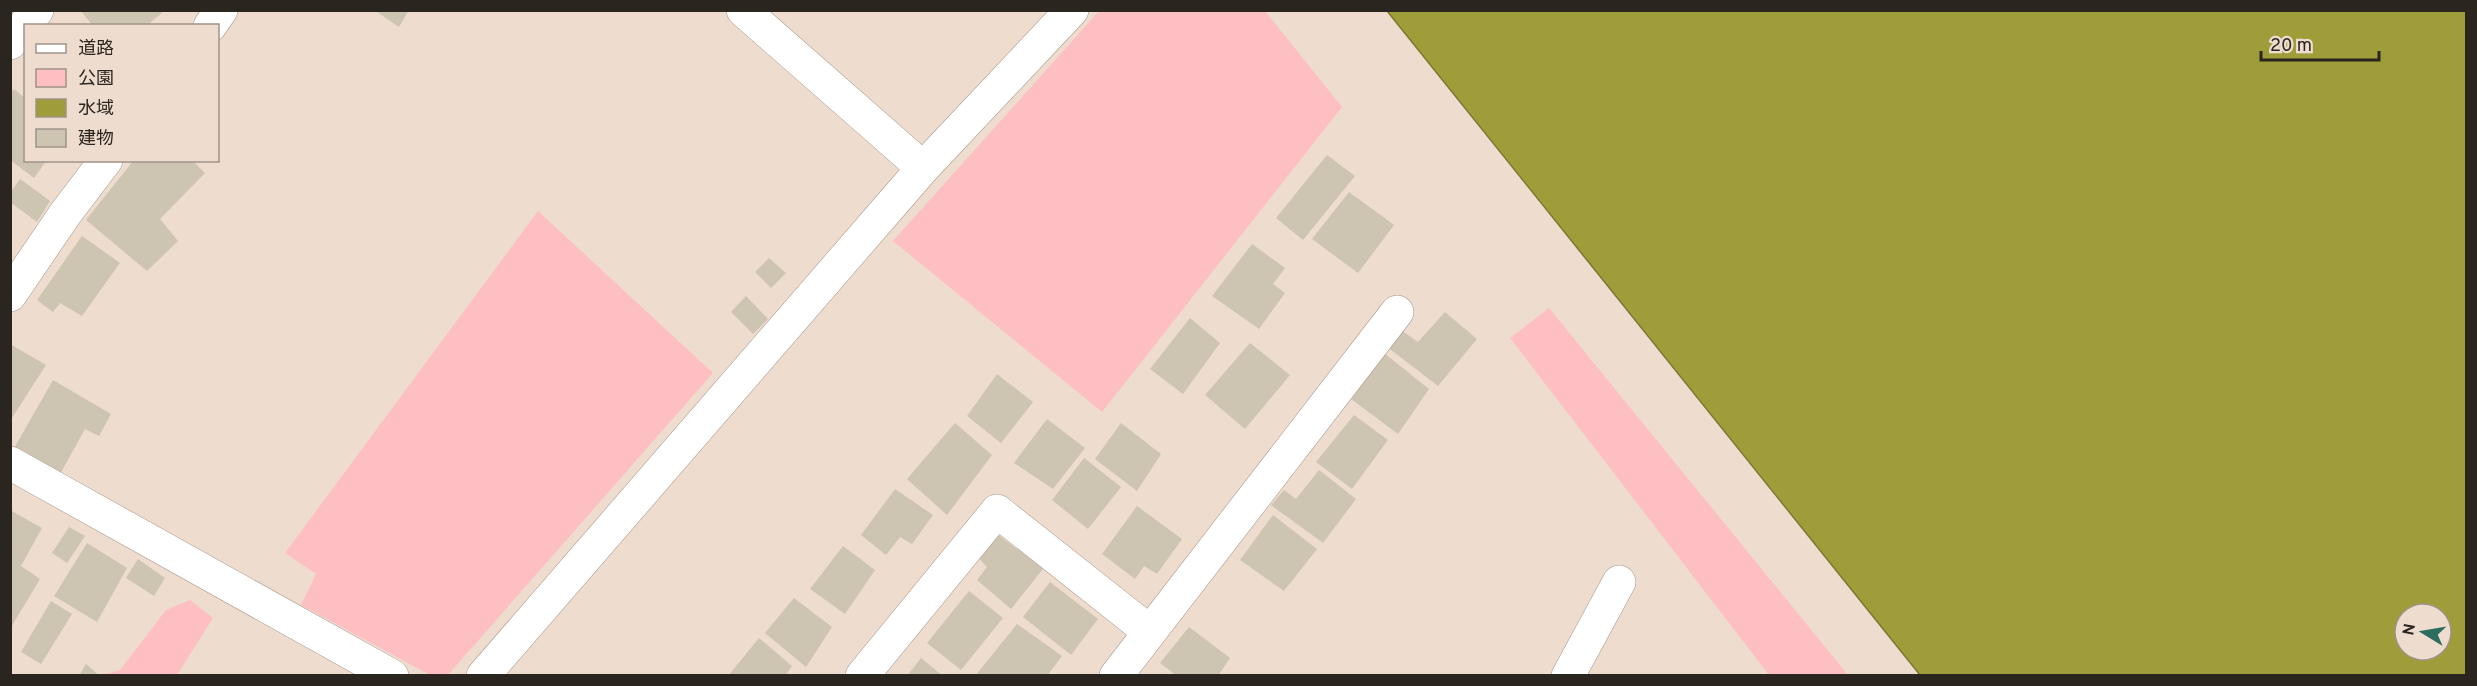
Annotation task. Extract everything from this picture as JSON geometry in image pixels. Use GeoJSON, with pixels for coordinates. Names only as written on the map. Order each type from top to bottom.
{"type":"FeatureCollection","features":[{"type":"Feature","properties":{"kind":"street"},"geometry":{"type":"LineString","coordinates":[[26,24],[37,10]]}},
{"type":"Feature","properties":{"kind":"street"},"geometry":{"type":"LineString","coordinates":[[211,24],[221,10]]}},
{"type":"Feature","properties":{"kind":"street"},"geometry":{"type":"LineString","coordinates":[[743,10],[923,168]]}},
{"type":"Feature","properties":{"kind":"street"},"geometry":{"type":"LineString","coordinates":[[483,675],[923,168],[1071,10]]}},
{"type":"Feature","properties":{"kind":"street"},"geometry":{"type":"LineString","coordinates":[[10,43],[24,26]]}},
{"type":"Feature","properties":{"kind":"street"},"geometry":{"type":"LineString","coordinates":[[10,295],[65,214],[104,162]]}},
{"type":"Feature","properties":{"kind":"street"},"geometry":{"type":"LineString","coordinates":[[1116,675],[1397,312]]}},
{"type":"Feature","properties":{"kind":"street"},"geometry":{"type":"LineString","coordinates":[[10,463],[392,675]]}},
{"type":"Feature","properties":{"kind":"street"},"geometry":{"type":"LineString","coordinates":[[862,675],[997,511],[1150,632]]}},
{"type":"Feature","properties":{"kind":"street"},"geometry":{"type":"LineString","coordinates":[[1568,675],[1620,582]]}},
{"type":"Feature","properties":{"kind":"green space"},"geometry":{"type":"Polygon","coordinates":[[[1100,10],[1265,11],[1342,107],[1102,412],[893,241],[1100,10]]]}},
{"type":"Feature","properties":{"kind":"green space"},"geometry":{"type":"Polygon","coordinates":[[[538,211],[713,373],[448,675],[430,675],[301,605],[316,574],[285,553],[538,211]]]}},
{"type":"Feature","properties":{"kind":"green space"},"geometry":{"type":"Polygon","coordinates":[[[1549,308],[1848,675],[1769,675],[1510,338],[1549,308]]]}},
{"type":"Feature","properties":{"kind":"green space"},"geometry":{"type":"Polygon","coordinates":[[[190,600],[213,618],[177,675],[103,675],[120,670],[166,610],[190,600]]]}},
{"type":"Feature","properties":{"kind":"water"},"geometry":{"type":"Polygon","coordinates":[[[1387,11],[2466,11],[2466,675],[1920,675],[1387,11]]]}},
{"type":"Feature","properties":{"kind":"building"},"geometry":{"type":"Polygon","coordinates":[[[80,10],[160,10],[162,13],[148,24],[91,24],[80,10]]]}},
{"type":"Feature","properties":{"kind":"building"},"geometry":{"type":"Polygon","coordinates":[[[374,10],[409,10],[399,27],[374,10]]]}},
{"type":"Feature","properties":{"kind":"building"},"geometry":{"type":"Polygon","coordinates":[[[14,89],[24,97],[24,162],[46,162],[34,178],[10,160],[10,93],[14,89]]]}},
{"type":"Feature","properties":{"kind":"building"},"geometry":{"type":"Polygon","coordinates":[[[1327,155],[1355,176],[1303,240],[1276,218],[1327,155]]]}},
{"type":"Feature","properties":{"kind":"building"},"geometry":{"type":"Polygon","coordinates":[[[132,162],[194,162],[205,173],[160,219],[178,241],[147,271],[86,220],[132,162]]]}},
{"type":"Feature","properties":{"kind":"building"},"geometry":{"type":"Polygon","coordinates":[[[20,179],[50,201],[37,222],[10,202],[10,193],[20,179]]]}},
{"type":"Feature","properties":{"kind":"building"},"geometry":{"type":"Polygon","coordinates":[[[1349,192],[1394,225],[1358,273],[1312,239],[1349,192]]]}},
{"type":"Feature","properties":{"kind":"building"},"geometry":{"type":"Polygon","coordinates":[[[82,236],[120,263],[82,316],[60,303],[53,312],[37,300],[82,236]]]}},
{"type":"Feature","properties":{"kind":"building"},"geometry":{"type":"Polygon","coordinates":[[[1252,244],[1285,268],[1273,284],[1285,293],[1259,329],[1212,296],[1252,244]]]}},
{"type":"Feature","properties":{"kind":"building"},"geometry":{"type":"Polygon","coordinates":[[[769,258],[786,273],[771,288],[755,272],[769,258]]]}},
{"type":"Feature","properties":{"kind":"building"},"geometry":{"type":"Polygon","coordinates":[[[746,296],[768,319],[753,334],[731,312],[746,296]]]}},
{"type":"Feature","properties":{"kind":"building"},"geometry":{"type":"Polygon","coordinates":[[[1445,312],[1477,339],[1438,386],[1382,343],[1394,325],[1418,342],[1445,312]]]}},
{"type":"Feature","properties":{"kind":"building"},"geometry":{"type":"Polygon","coordinates":[[[1190,318],[1220,343],[1183,394],[1150,369],[1190,318]]]}},
{"type":"Feature","properties":{"kind":"building"},"geometry":{"type":"Polygon","coordinates":[[[1250,343],[1290,375],[1245,429],[1205,395],[1250,343]]]}},
{"type":"Feature","properties":{"kind":"building"},"geometry":{"type":"Polygon","coordinates":[[[10,344],[46,365],[10,421],[10,344]]]}},
{"type":"Feature","properties":{"kind":"building"},"geometry":{"type":"Polygon","coordinates":[[[1384,353],[1429,389],[1398,434],[1351,399],[1384,353]]]}},
{"type":"Feature","properties":{"kind":"building"},"geometry":{"type":"Polygon","coordinates":[[[997,374],[1033,402],[1001,443],[967,416],[997,374]]]}},
{"type":"Feature","properties":{"kind":"building"},"geometry":{"type":"Polygon","coordinates":[[[53,380],[111,414],[99,436],[85,429],[59,476],[13,450],[53,380]]]}},
{"type":"Feature","properties":{"kind":"building"},"geometry":{"type":"Polygon","coordinates":[[[1354,415],[1388,440],[1352,489],[1316,462],[1354,415]]]}},
{"type":"Feature","properties":{"kind":"building"},"geometry":{"type":"Polygon","coordinates":[[[1047,419],[1085,448],[1053,489],[1014,463],[1047,419]]]}},
{"type":"Feature","properties":{"kind":"building"},"geometry":{"type":"Polygon","coordinates":[[[955,423],[992,455],[947,515],[907,479],[955,423]]]}},
{"type":"Feature","properties":{"kind":"building"},"geometry":{"type":"Polygon","coordinates":[[[1121,423],[1161,454],[1137,491],[1095,459],[1121,423]]]}},
{"type":"Feature","properties":{"kind":"building"},"geometry":{"type":"Polygon","coordinates":[[[1084,458],[1121,487],[1088,529],[1052,500],[1084,458]]]}},
{"type":"Feature","properties":{"kind":"building"},"geometry":{"type":"Polygon","coordinates":[[[1319,470],[1356,499],[1323,543],[1271,505],[1284,490],[1296,499],[1319,470]]]}},
{"type":"Feature","properties":{"kind":"building"},"geometry":{"type":"Polygon","coordinates":[[[895,489],[933,515],[912,544],[900,537],[886,555],[861,535],[895,489]]]}},
{"type":"Feature","properties":{"kind":"building"},"geometry":{"type":"Polygon","coordinates":[[[1137,506],[1182,539],[1157,574],[1144,566],[1135,579],[1102,554],[1137,506]]]}},
{"type":"Feature","properties":{"kind":"building"},"geometry":{"type":"Polygon","coordinates":[[[10,510],[42,528],[21,566],[40,579],[10,629],[10,510]]]}},
{"type":"Feature","properties":{"kind":"building"},"geometry":{"type":"Polygon","coordinates":[[[1273,515],[1317,549],[1284,591],[1240,560],[1273,515]]]}},
{"type":"Feature","properties":{"kind":"building"},"geometry":{"type":"Polygon","coordinates":[[[69,527],[85,536],[67,563],[52,553],[69,527]]]}},
{"type":"Feature","properties":{"kind":"building"},"geometry":{"type":"Polygon","coordinates":[[[992,530],[1043,569],[1011,609],[977,580],[987,567],[973,552],[992,530]]]}},
{"type":"Feature","properties":{"kind":"building"},"geometry":{"type":"Polygon","coordinates":[[[87,543],[127,568],[97,622],[54,596],[87,543]]]}},
{"type":"Feature","properties":{"kind":"building"},"geometry":{"type":"Polygon","coordinates":[[[843,546],[875,570],[845,614],[810,589],[843,546]]]}},
{"type":"Feature","properties":{"kind":"building"},"geometry":{"type":"Polygon","coordinates":[[[138,559],[165,578],[154,596],[126,578],[138,559]]]}},
{"type":"Feature","properties":{"kind":"building"},"geometry":{"type":"Polygon","coordinates":[[[1050,582],[1098,619],[1071,655],[1023,617],[1050,582]]]}},
{"type":"Feature","properties":{"kind":"building"},"geometry":{"type":"Polygon","coordinates":[[[969,591],[1003,618],[961,670],[927,643],[969,591]]]}},
{"type":"Feature","properties":{"kind":"building"},"geometry":{"type":"Polygon","coordinates":[[[794,598],[832,627],[806,667],[765,633],[794,598]]]}},
{"type":"Feature","properties":{"kind":"building"},"geometry":{"type":"Polygon","coordinates":[[[51,601],[72,614],[41,664],[21,652],[51,601]]]}},
{"type":"Feature","properties":{"kind":"building"},"geometry":{"type":"Polygon","coordinates":[[[1017,624],[1062,656],[1047,676],[975,676],[1017,624]]]}},
{"type":"Feature","properties":{"kind":"building"},"geometry":{"type":"Polygon","coordinates":[[[1189,627],[1230,658],[1218,676],[1177,676],[1160,663],[1189,627]]]}},
{"type":"Feature","properties":{"kind":"building"},"geometry":{"type":"Polygon","coordinates":[[[759,638],[792,666],[785,676],[728,676],[759,638]]]}},
{"type":"Feature","properties":{"kind":"building"},"geometry":{"type":"Polygon","coordinates":[[[921,658],[943,676],[907,676],[921,658]]]}},
{"type":"Feature","properties":{"kind":"building"},"geometry":{"type":"Polygon","coordinates":[[[86,664],[100,676],[79,676],[86,664]]]}}]}
